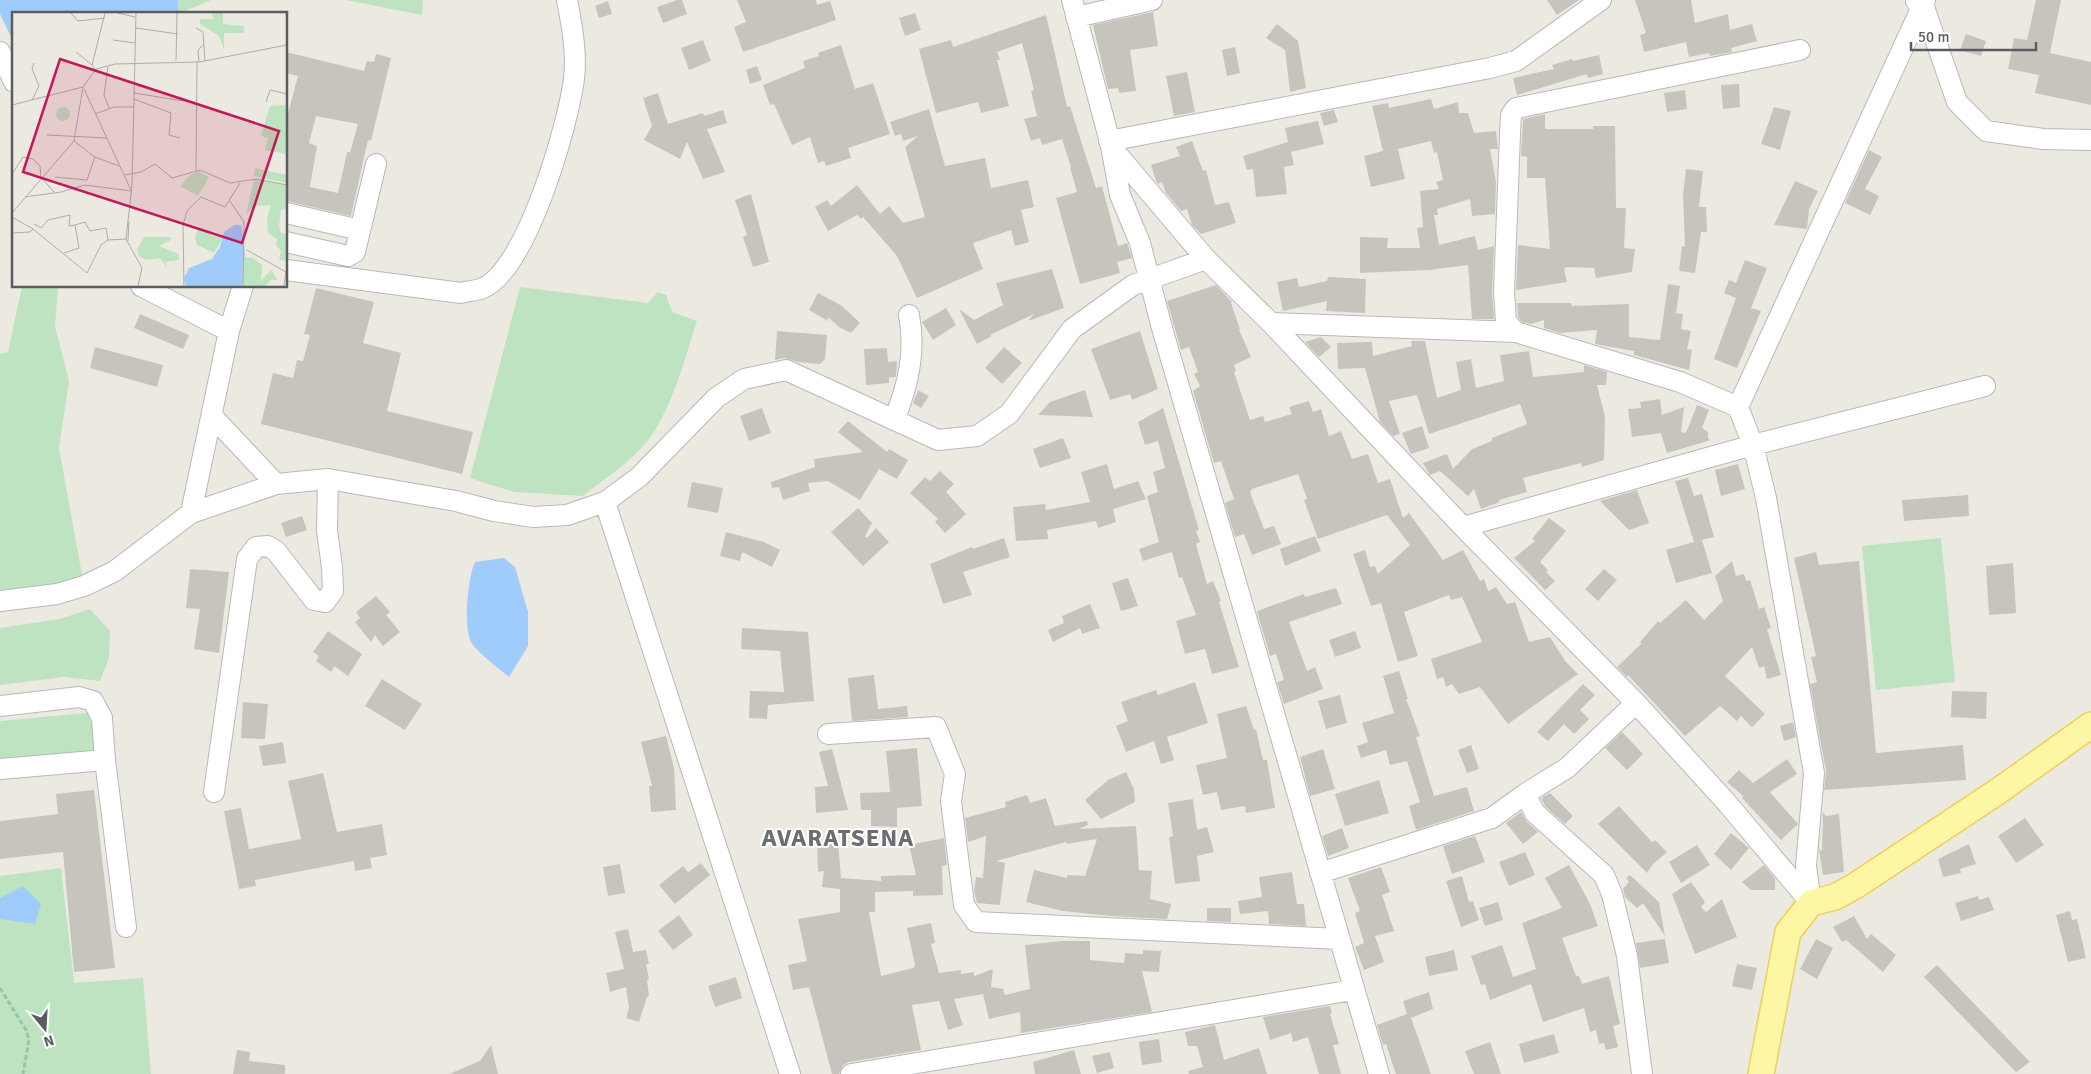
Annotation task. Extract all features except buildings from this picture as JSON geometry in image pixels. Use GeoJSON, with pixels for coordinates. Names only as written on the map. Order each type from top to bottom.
{"type":"FeatureCollection","features":[{"type":"Feature","properties":{"kind":"main road"},"geometry":{"type":"LineString","coordinates":[[1761,1074],[1788,932],[1811,903],[1835,897],[1856,886],[1997,792],[2091,725]]}},
{"type":"Feature","properties":{"kind":"street"},"geometry":{"type":"LineString","coordinates":[[288,270],[461,293],[484,288],[501,273],[521,245],[537,207],[566,125],[574,78],[574,32],[568,0]]}},
{"type":"Feature","properties":{"kind":"street"},"geometry":{"type":"LineString","coordinates":[[1152,0],[1074,8],[1110,144],[1120,195],[1140,242],[1148,280],[1379,1074]]}},
{"type":"Feature","properties":{"kind":"street"},"geometry":{"type":"LineString","coordinates":[[1110,144],[1499,66],[1516,60],[1601,0]]}},
{"type":"Feature","properties":{"kind":"street"},"geometry":{"type":"LineString","coordinates":[[1921,2],[1957,102],[1986,131],[2043,139],[2091,140]]}},
{"type":"Feature","properties":{"kind":"street"},"geometry":{"type":"LineString","coordinates":[[1738,407],[1921,2]]}},
{"type":"Feature","properties":{"kind":"street"},"geometry":{"type":"LineString","coordinates":[[1516,332],[1506,322],[1504,292],[1510,134],[1512,116],[1516,108],[1800,50]]}},
{"type":"Feature","properties":{"kind":"street"},"geometry":{"type":"LineString","coordinates":[[0,52],[12,78]]}},
{"type":"Feature","properties":{"kind":"street"},"geometry":{"type":"LineString","coordinates":[[1110,144],[1206,259],[1272,323],[1463,527],[1636,703],[1754,834],[1811,903]]}},
{"type":"Feature","properties":{"kind":"street"},"geometry":{"type":"LineString","coordinates":[[288,242],[348,256],[355,252],[376,164]]}},
{"type":"Feature","properties":{"kind":"street"},"geometry":{"type":"LineString","coordinates":[[288,213],[360,230]]}},
{"type":"Feature","properties":{"kind":"street"},"geometry":{"type":"LineString","coordinates":[[0,601],[57,594],[99,578],[115,571],[191,513],[276,484],[328,479],[533,517],[567,515],[605,502],[639,477],[716,398],[744,379],[786,370],[938,440],[977,436],[1009,414],[1072,328],[1133,285],[1206,259]]}},
{"type":"Feature","properties":{"kind":"street"},"geometry":{"type":"LineString","coordinates":[[145,288],[229,331]]}},
{"type":"Feature","properties":{"kind":"street"},"geometry":{"type":"LineString","coordinates":[[191,513],[229,331],[242,288]]}},
{"type":"Feature","properties":{"kind":"street"},"geometry":{"type":"LineString","coordinates":[[894,420],[906,390],[910,364],[912,331],[909,315]]}},
{"type":"Feature","properties":{"kind":"street"},"geometry":{"type":"LineString","coordinates":[[1272,323],[1516,332],[1680,382],[1738,407],[1753,445],[1766,498],[1814,773],[1806,866],[1811,903]]}},
{"type":"Feature","properties":{"kind":"street"},"geometry":{"type":"LineString","coordinates":[[1463,527],[1753,445],[1985,386]]}},
{"type":"Feature","properties":{"kind":"street"},"geometry":{"type":"LineString","coordinates":[[212,416],[276,484]]}},
{"type":"Feature","properties":{"kind":"street"},"geometry":{"type":"LineString","coordinates":[[214,792],[247,559],[256,547],[268,546],[276,551],[314,600],[324,602],[333,590],[327,531],[328,479]]}},
{"type":"Feature","properties":{"kind":"street"},"geometry":{"type":"LineString","coordinates":[[605,502],[790,1074]]}},
{"type":"Feature","properties":{"kind":"street"},"geometry":{"type":"LineString","coordinates":[[0,706],[79,698],[93,700],[102,718],[105,760],[126,927]]}},
{"type":"Feature","properties":{"kind":"street"},"geometry":{"type":"LineString","coordinates":[[1320,874],[1492,818],[1525,794],[1568,768],[1636,703]]}},
{"type":"Feature","properties":{"kind":"street"},"geometry":{"type":"LineString","coordinates":[[828,734],[936,727],[955,774],[951,801],[964,905],[976,922],[1339,939]]}},
{"type":"Feature","properties":{"kind":"street"},"geometry":{"type":"LineString","coordinates":[[0,769],[105,760]]}},
{"type":"Feature","properties":{"kind":"street"},"geometry":{"type":"LineString","coordinates":[[1525,794],[1535,812],[1604,875],[1612,894],[1627,956],[1642,1074]]}},
{"type":"Feature","properties":{"kind":"street"},"geometry":{"type":"LineString","coordinates":[[851,1074],[1353,990]]}},
{"type":"Feature","properties":{"kind":"path"},"geometry":{"type":"LineString","coordinates":[[0,988],[26,1030],[29,1040],[22,1074]]}},
{"type":"Feature","properties":{"kind":"green space"},"geometry":{"type":"Polygon","coordinates":[[[178,0],[211,0],[183,12],[178,12],[178,0]]]}},
{"type":"Feature","properties":{"kind":"green space"},"geometry":{"type":"Polygon","coordinates":[[[346,0],[423,0],[422,15],[346,0]]]}},
{"type":"Feature","properties":{"kind":"green space"},"geometry":{"type":"Polygon","coordinates":[[[520,287],[648,303],[658,292],[666,295],[672,312],[697,321],[674,392],[654,432],[630,459],[583,496],[514,492],[470,478],[520,287]]]}},
{"type":"Feature","properties":{"kind":"green space"},"geometry":{"type":"Polygon","coordinates":[[[22,288],[58,288],[55,326],[69,381],[59,448],[84,586],[0,601],[0,354],[8,352],[22,288]]]}},
{"type":"Feature","properties":{"kind":"green space"},"geometry":{"type":"Polygon","coordinates":[[[1941,538],[1955,682],[1876,690],[1862,546],[1941,538]]]}},
{"type":"Feature","properties":{"kind":"green space"},"geometry":{"type":"Polygon","coordinates":[[[90,609],[110,631],[109,658],[100,681],[64,677],[0,685],[0,628],[60,619],[90,609]]]}},
{"type":"Feature","properties":{"kind":"green space"},"geometry":{"type":"Polygon","coordinates":[[[86,713],[92,716],[95,748],[89,751],[0,762],[0,721],[86,713]]]}},
{"type":"Feature","properties":{"kind":"green space"},"geometry":{"type":"Polygon","coordinates":[[[61,868],[74,983],[143,978],[151,1074],[0,1074],[0,876],[61,868]]]}},
{"type":"Feature","properties":{"kind":"water"},"geometry":{"type":"Polygon","coordinates":[[[0,0],[178,0],[178,12],[12,12],[12,39],[0,14],[0,0]]]}},
{"type":"Feature","properties":{"kind":"water"},"geometry":{"type":"Polygon","coordinates":[[[504,558],[515,567],[528,612],[528,646],[509,677],[473,645],[468,629],[467,617],[468,591],[475,562],[504,558]]]}},
{"type":"Feature","properties":{"kind":"water"},"geometry":{"type":"Polygon","coordinates":[[[23,886],[41,904],[35,924],[0,919],[0,898],[23,886]]]}},
{"type":"Feature","properties":{"kind":"district","name":"AVARATSENA"},"geometry":{"type":"Point","coordinates":[838,838]}}]}
